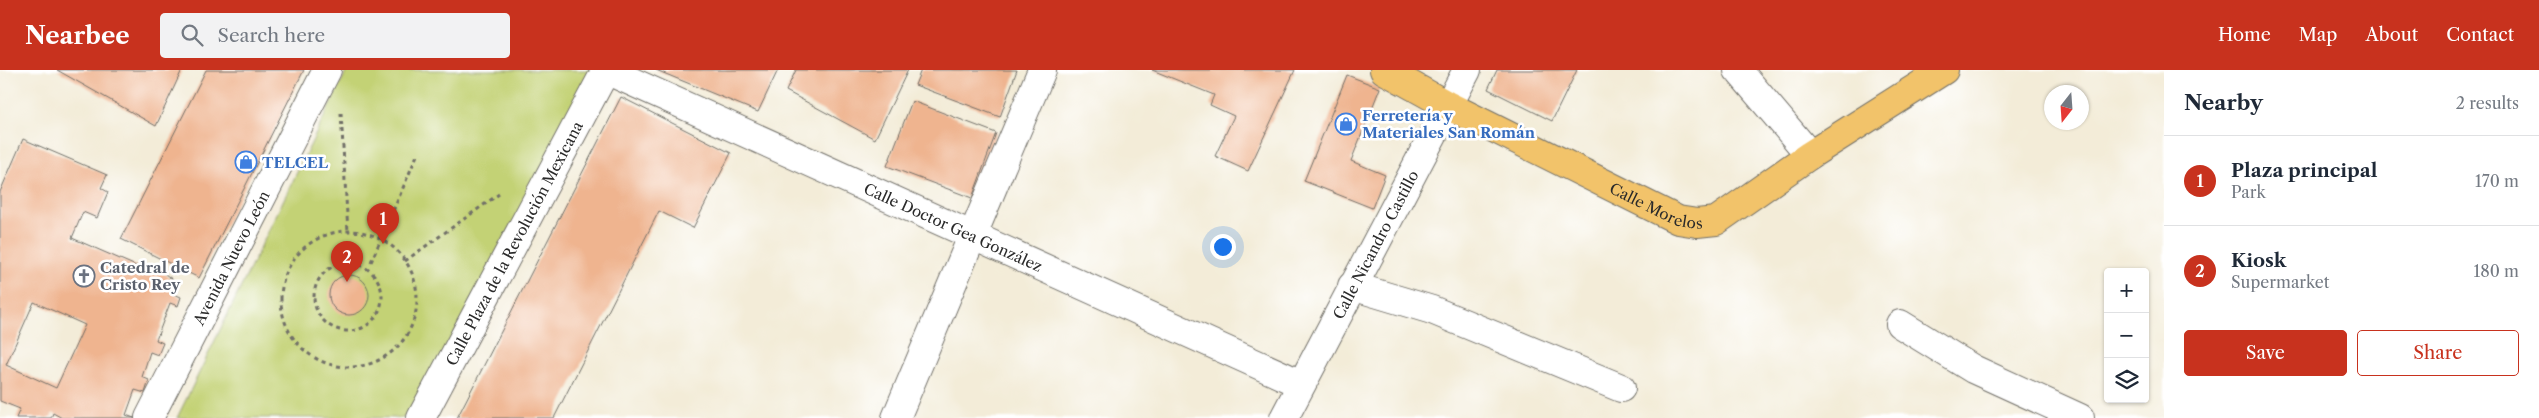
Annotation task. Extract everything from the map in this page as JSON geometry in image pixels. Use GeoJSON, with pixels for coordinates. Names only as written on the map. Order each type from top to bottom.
{"type":"FeatureCollection","features":[{"type":"Feature","properties":{"kind":"main road","name":"Calle Morelos"},"geometry":{"type":"LineString","coordinates":[[1384,70],[1447,105],[1678,220],[1696,223],[1716,221],[1810,155],[1944,70]]}},
{"type":"Feature","properties":{"kind":"street","name":"Avenida Nuevo León"},"geometry":{"type":"LineString","coordinates":[[149,418],[327,70]]}},
{"type":"Feature","properties":{"kind":"street","name":"Calle Doctor Gea González"},"geometry":{"type":"LineString","coordinates":[[606,70],[1301,384]]}},
{"type":"Feature","properties":{"kind":"street","name":"Calle Plaza de la Revolución Mexicana"},"geometry":{"type":"LineString","coordinates":[[421,418],[606,70]]}},
{"type":"Feature","properties":{"kind":"street"},"geometry":{"type":"LineString","coordinates":[[896,418],[1042,70]]}},
{"type":"Feature","properties":{"kind":"street","name":"Calle Nicandro Castillo"},"geometry":{"type":"LineString","coordinates":[[1284,418],[1466,70]]}},
{"type":"Feature","properties":{"kind":"street"},"geometry":{"type":"LineString","coordinates":[[1738,70],[1810,155]]}},
{"type":"Feature","properties":{"kind":"street"},"geometry":{"type":"LineString","coordinates":[[1352,286],[1432,310],[1621,388]]}},
{"type":"Feature","properties":{"kind":"street"},"geometry":{"type":"LineString","coordinates":[[1900,324],[1973,369],[2080,418]]}},
{"type":"Feature","properties":{"kind":"path"},"geometry":{"type":"LineString","coordinates":[[341,113],[348,232]]}},
{"type":"Feature","properties":{"kind":"path"},"geometry":{"type":"LineString","coordinates":[[371,262],[418,153]]}},
{"type":"Feature","properties":{"kind":"path"},"geometry":{"type":"LineString","coordinates":[[405,261],[499,194]]}},
{"type":"Feature","properties":{"kind":"path"},"geometry":{"type":"LineString","coordinates":[[339,231],[348,232],[360,231],[382,239],[405,261],[413,274],[417,290],[416,312],[405,337],[389,354],[372,363],[357,366],[333,364],[318,360],[293,338],[281,308],[281,292],[286,272],[292,260],[304,247],[320,237],[339,231]]}},
{"type":"Feature","properties":{"kind":"path"},"geometry":{"type":"LineString","coordinates":[[352,264],[363,266],[373,274],[380,286],[382,298],[378,311],[372,321],[361,328],[346,330],[336,328],[324,320],[318,311],[314,297],[318,281],[325,272],[333,267],[352,264]]}},
{"type":"Feature","properties":{"kind":"green space"},"geometry":{"type":"Polygon","coordinates":[[[347,70],[598,70],[408,418],[177,418],[347,70]]]}},
{"type":"Feature","properties":{"kind":"building"},"geometry":{"type":"Polygon","coordinates":[[[57,70],[182,70],[156,126],[57,70]]]}},
{"type":"Feature","properties":{"kind":"building"},"geometry":{"type":"Polygon","coordinates":[[[206,70],[304,70],[199,278],[121,239],[206,70]]]}},
{"type":"Feature","properties":{"kind":"building"},"geometry":{"type":"Polygon","coordinates":[[[656,70],[778,70],[758,112],[656,70]]]}},
{"type":"Feature","properties":{"kind":"building"},"geometry":{"type":"Polygon","coordinates":[[[796,70],[908,70],[875,139],[786,91],[796,70]]]}},
{"type":"Feature","properties":{"kind":"building"},"geometry":{"type":"Polygon","coordinates":[[[921,70],[1017,70],[1000,117],[915,85],[921,70]]]}},
{"type":"Feature","properties":{"kind":"building"},"geometry":{"type":"Polygon","coordinates":[[[1152,70],[1295,70],[1248,171],[1215,156],[1234,116],[1210,105],[1214,95],[1152,70]]]}},
{"type":"Feature","properties":{"kind":"building"},"geometry":{"type":"Polygon","coordinates":[[[1497,70],[1577,70],[1552,121],[1488,89],[1497,70]]]}},
{"type":"Feature","properties":{"kind":"building","name":"Ferretería y Materiales San Román"},"geometry":{"type":"Polygon","coordinates":[[[1347,75],[1380,88],[1351,161],[1385,175],[1372,208],[1304,181],[1347,75]]]}},
{"type":"Feature","properties":{"kind":"building"},"geometry":{"type":"Polygon","coordinates":[[[621,97],[731,153],[693,228],[659,211],[554,418],[457,418],[621,97]]]}},
{"type":"Feature","properties":{"kind":"building"},"geometry":{"type":"Polygon","coordinates":[[[912,101],[996,133],[972,198],[887,166],[912,101]]]}},
{"type":"Feature","properties":{"kind":"building","name":"Catedral de Cristo Rey"},"geometry":{"type":"Polygon","coordinates":[[[23,139],[107,175],[101,188],[108,192],[97,218],[83,212],[72,238],[136,266],[155,267],[172,279],[176,288],[174,294],[181,297],[178,306],[170,303],[156,340],[163,343],[158,355],[150,352],[142,377],[149,380],[145,393],[135,390],[126,415],[134,418],[62,418],[53,413],[51,418],[16,418],[20,409],[0,401],[0,192],[23,139]],[[34,302],[6,365],[56,388],[85,325],[34,302]]]}},
{"type":"Feature","properties":{"kind":"building"},"geometry":{"type":"Polygon","coordinates":[[[345,275],[353,275],[360,278],[366,284],[369,295],[366,306],[360,312],[353,315],[345,315],[338,312],[332,306],[329,299],[329,291],[332,284],[338,278],[345,275]]]}},
{"type":"Feature","properties":{"kind":"place","name":"Ferretería y Materiales San Román"},"geometry":{"type":"Point","coordinates":[1346,124]}},
{"type":"Feature","properties":{"kind":"place","name":"TELCEL"},"geometry":{"type":"Point","coordinates":[246,162]}},
{"type":"Feature","properties":{"kind":"place","name":"Plaza principal"},"geometry":{"type":"Point","coordinates":[383,244]}},
{"type":"Feature","properties":{"kind":"place","name":"Catedral de Cristo Rey"},"geometry":{"type":"Point","coordinates":[84,276]}},
{"type":"Feature","properties":{"kind":"place","name":"Kiosk"},"geometry":{"type":"Point","coordinates":[347,282]}}]}
